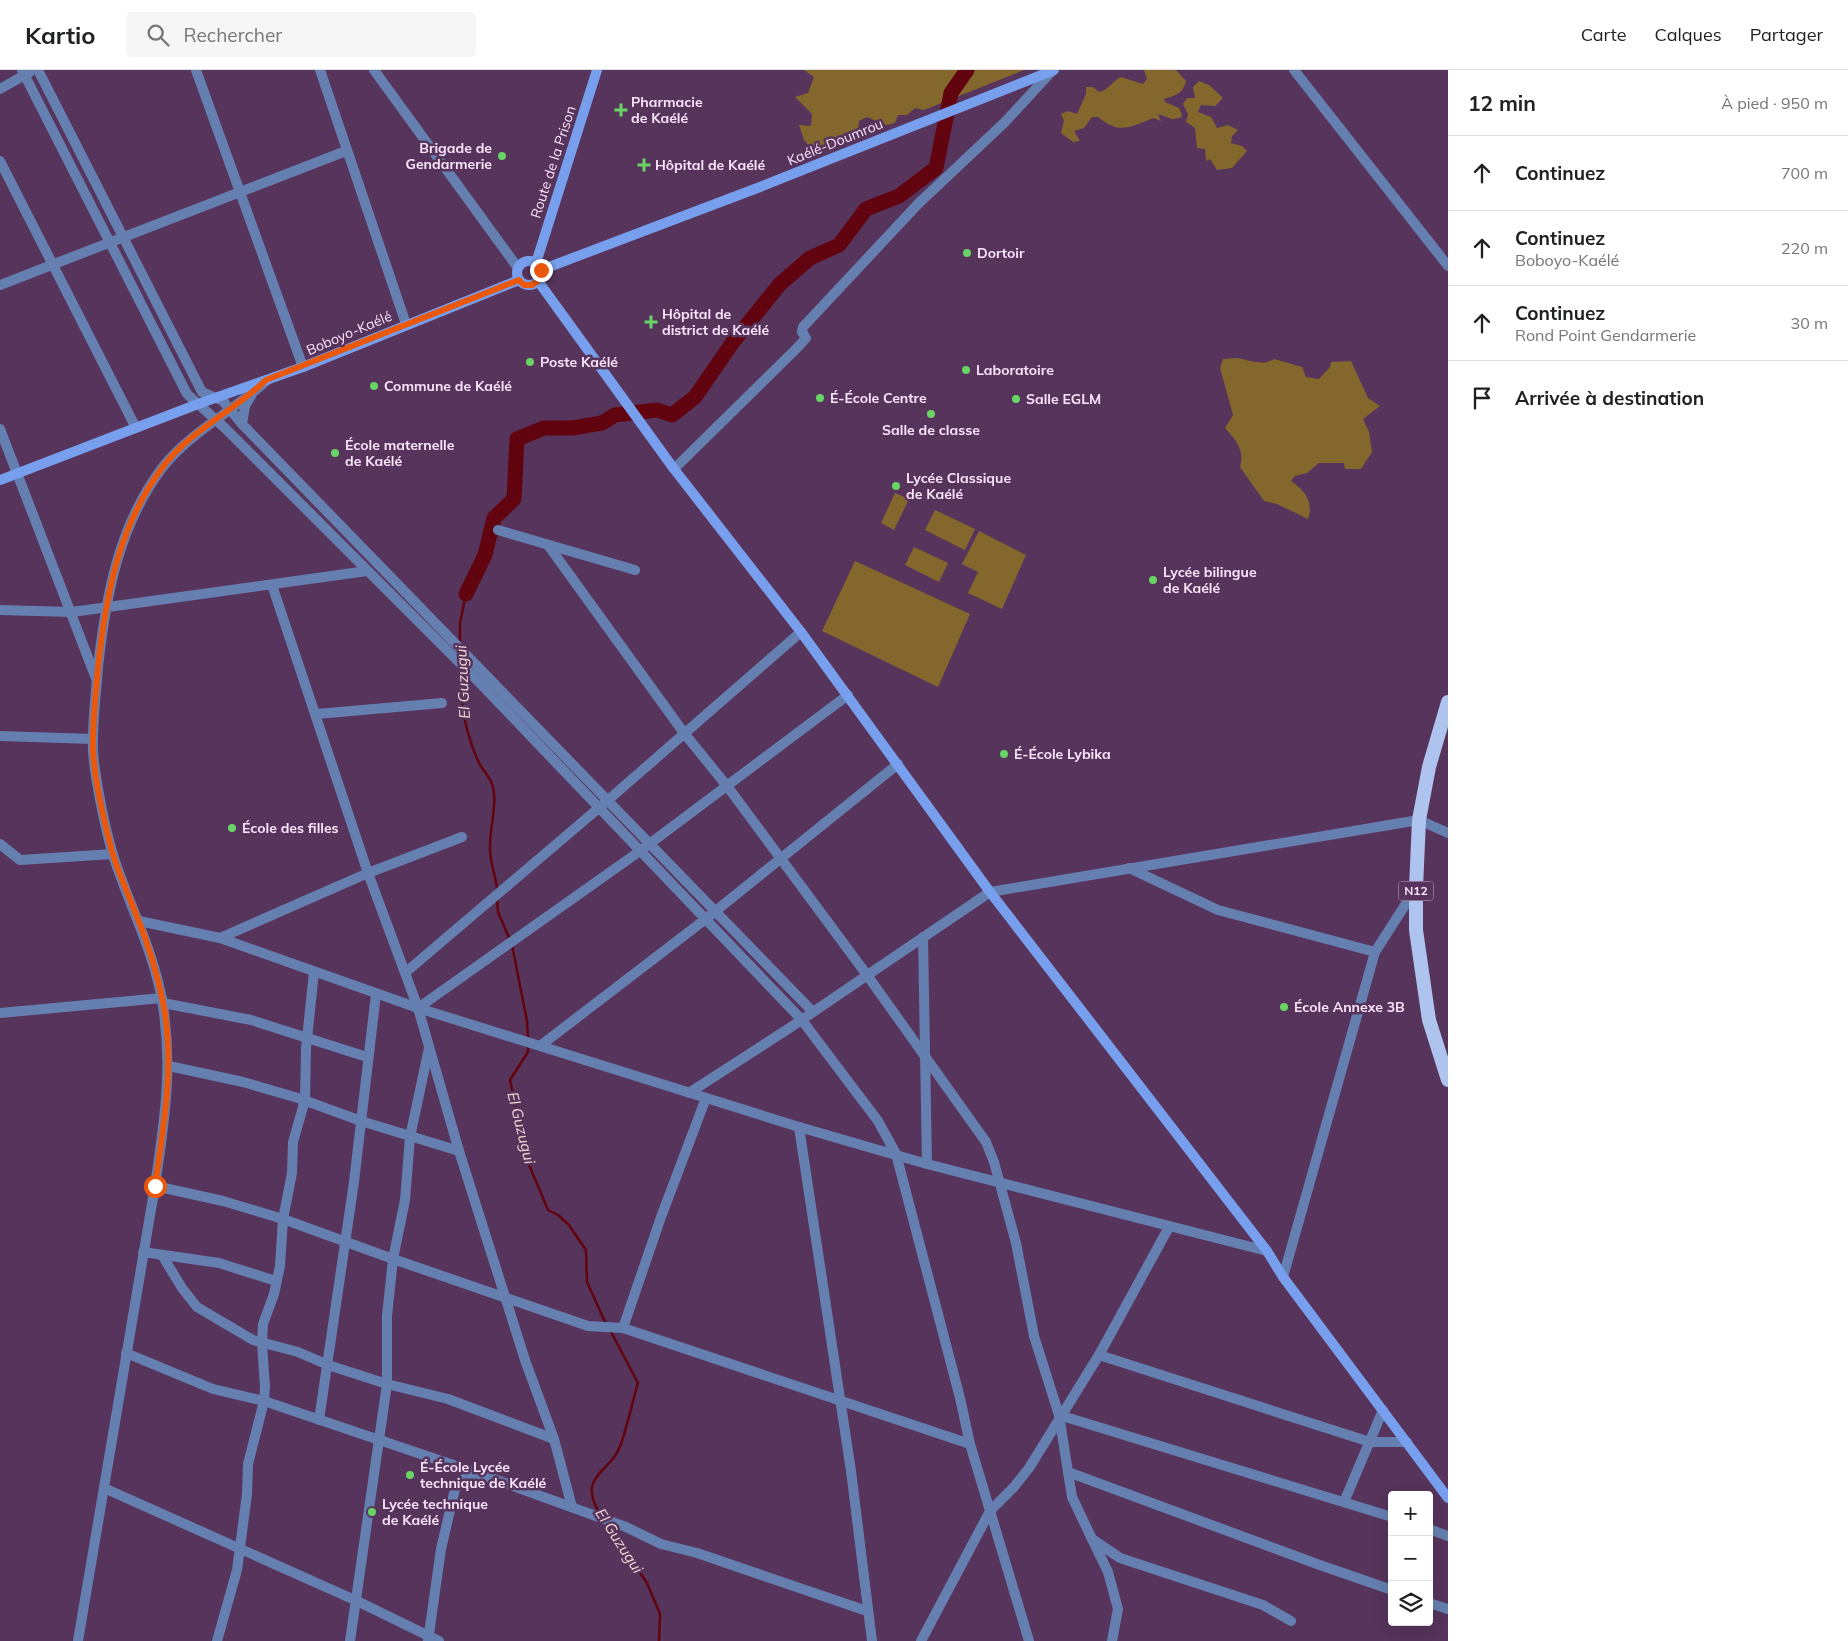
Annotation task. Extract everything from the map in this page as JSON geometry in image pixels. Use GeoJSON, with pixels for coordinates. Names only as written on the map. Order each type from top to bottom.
{"type":"FeatureCollection","features":[{"type":"Feature","properties":{"kind":"highway","name":"N12"},"geometry":{"type":"LineString","coordinates":[[1448,702],[1430,767],[1419,820],[1416,888],[1416,930],[1429,1020],[1448,1080]]}},
{"type":"Feature","properties":{"kind":"main road","name":"Route de la Prison"},"geometry":{"type":"LineString","coordinates":[[538,266],[597,70]]}},
{"type":"Feature","properties":{"kind":"main road","name":"Kaélé-Doumrou"},"geometry":{"type":"LineString","coordinates":[[538,266],[760,187],[1053,70]]}},
{"type":"Feature","properties":{"kind":"main road"},"geometry":{"type":"LineString","coordinates":[[538,281],[528,286],[519,280],[518,268],[526,262],[538,266],[538,281],[674,469],[801,632],[990,892],[1266,1251],[1448,1498]]}},
{"type":"Feature","properties":{"kind":"main road","name":"Boboyo-Kaélé"},"geometry":{"type":"LineString","coordinates":[[198,404],[302,367],[519,280]]}},
{"type":"Feature","properties":{"kind":"main road"},"geometry":{"type":"LineString","coordinates":[[0,480],[198,404]]}},
{"type":"Feature","properties":{"kind":"street"},"geometry":{"type":"LineString","coordinates":[[38,70],[202,392],[217,398],[230,407],[242,424],[813,1012]]}},
{"type":"Feature","properties":{"kind":"street"},"geometry":{"type":"LineString","coordinates":[[196,70],[302,367]]}},
{"type":"Feature","properties":{"kind":"street"},"geometry":{"type":"LineString","coordinates":[[320,70],[406,324]]}},
{"type":"Feature","properties":{"kind":"street"},"geometry":{"type":"LineString","coordinates":[[374,70],[518,268]]}},
{"type":"Feature","properties":{"kind":"street"},"geometry":{"type":"LineString","coordinates":[[674,469],[798,347],[806,338],[802,332],[803,327],[918,204],[1005,122],[1053,70]]}},
{"type":"Feature","properties":{"kind":"street"},"geometry":{"type":"LineString","coordinates":[[1294,70],[1448,266]]}},
{"type":"Feature","properties":{"kind":"street"},"geometry":{"type":"LineString","coordinates":[[0,89],[27,72],[187,394],[216,419],[478,682],[598,808],[707,918],[801,1019],[878,1121],[896,1154],[970,1444],[1029,1641]]}},
{"type":"Feature","properties":{"kind":"street"},"geometry":{"type":"LineString","coordinates":[[0,285],[346,151]]}},
{"type":"Feature","properties":{"kind":"street"},"geometry":{"type":"LineString","coordinates":[[0,162],[136,428]]}},
{"type":"Feature","properties":{"kind":"street"},"geometry":{"type":"LineString","coordinates":[[78,1641],[155,1186],[165,1121],[170,1066],[162,1000],[139,921],[113,854],[94,754],[93,739],[97,681],[105,608],[120,546],[147,491],[168,462],[230,407],[252,394],[266,380]]}},
{"type":"Feature","properties":{"kind":"street"},"geometry":{"type":"LineString","coordinates":[[242,424],[245,406],[252,394]]}},
{"type":"Feature","properties":{"kind":"street"},"geometry":{"type":"LineString","coordinates":[[0,429],[97,681]]}},
{"type":"Feature","properties":{"kind":"street"},"geometry":{"type":"LineString","coordinates":[[498,530],[635,570]]}},
{"type":"Feature","properties":{"kind":"street"},"geometry":{"type":"LineString","coordinates":[[548,544],[684,733],[727,786],[781,859],[986,1142],[1016,1243],[1034,1336],[1060,1415],[1072,1497],[1108,1572],[1118,1609],[1112,1641]]}},
{"type":"Feature","properties":{"kind":"street"},"geometry":{"type":"LineString","coordinates":[[0,610],[72,612],[367,571]]}},
{"type":"Feature","properties":{"kind":"street"},"geometry":{"type":"LineString","coordinates":[[272,585],[368,874],[418,1008],[525,1360],[554,1439],[572,1507]]}},
{"type":"Feature","properties":{"kind":"street"},"geometry":{"type":"LineString","coordinates":[[406,972],[608,801],[801,632]]}},
{"type":"Feature","properties":{"kind":"street"},"geometry":{"type":"LineString","coordinates":[[418,1008],[640,851],[848,695]]}},
{"type":"Feature","properties":{"kind":"street"},"geometry":{"type":"LineString","coordinates":[[316,714],[442,703]]}},
{"type":"Feature","properties":{"kind":"street"},"geometry":{"type":"LineString","coordinates":[[0,736],[93,739]]}},
{"type":"Feature","properties":{"kind":"street"},"geometry":{"type":"LineString","coordinates":[[540,1046],[707,918],[898,764]]}},
{"type":"Feature","properties":{"kind":"street"},"geometry":{"type":"LineString","coordinates":[[690,1093],[990,892],[1419,820],[1448,833]]}},
{"type":"Feature","properties":{"kind":"street"},"geometry":{"type":"LineString","coordinates":[[220,938],[368,874],[462,837]]}},
{"type":"Feature","properties":{"kind":"street"},"geometry":{"type":"LineString","coordinates":[[0,844],[20,860],[113,854]]}},
{"type":"Feature","properties":{"kind":"street"},"geometry":{"type":"LineString","coordinates":[[1129,868],[1218,910],[1375,952]]}},
{"type":"Feature","properties":{"kind":"street"},"geometry":{"type":"LineString","coordinates":[[1284,1277],[1375,952],[1416,888]]}},
{"type":"Feature","properties":{"kind":"street"},"geometry":{"type":"LineString","coordinates":[[139,921],[220,938],[418,1008],[799,1127],[927,1164],[1266,1251]]}},
{"type":"Feature","properties":{"kind":"street"},"geometry":{"type":"LineString","coordinates":[[923,938],[927,1164]]}},
{"type":"Feature","properties":{"kind":"street"},"geometry":{"type":"LineString","coordinates":[[217,1641],[236,1577],[247,1494],[248,1464],[264,1401],[266,1387],[262,1343],[263,1324],[282,1259],[283,1219],[292,1173],[295,1129],[305,1100],[314,972]]}},
{"type":"Feature","properties":{"kind":"street"},"geometry":{"type":"LineString","coordinates":[[319,1420],[361,1121],[367,1057],[376,994]]}},
{"type":"Feature","properties":{"kind":"street"},"geometry":{"type":"LineString","coordinates":[[0,1013],[162,1000],[212,1011],[308,1037],[367,1057]]}},
{"type":"Feature","properties":{"kind":"street"},"geometry":{"type":"LineString","coordinates":[[350,1641],[387,1384],[387,1316],[393,1259],[405,1200],[410,1137],[429,1045]]}},
{"type":"Feature","properties":{"kind":"street"},"geometry":{"type":"LineString","coordinates":[[170,1066],[243,1082],[305,1100],[361,1121],[460,1151]]}},
{"type":"Feature","properties":{"kind":"street"},"geometry":{"type":"LineString","coordinates":[[623,1328],[661,1217],[706,1098]]}},
{"type":"Feature","properties":{"kind":"street"},"geometry":{"type":"LineString","coordinates":[[799,1127],[851,1471],[872,1641]]}},
{"type":"Feature","properties":{"kind":"street"},"geometry":{"type":"LineString","coordinates":[[155,1186],[223,1201],[283,1219],[588,1326],[623,1328],[970,1444]]}},
{"type":"Feature","properties":{"kind":"street"},"geometry":{"type":"LineString","coordinates":[[921,1641],[990,1511],[1014,1487],[1029,1468],[1060,1415],[1099,1355],[1169,1227]]}},
{"type":"Feature","properties":{"kind":"street"},"geometry":{"type":"LineString","coordinates":[[143,1252],[220,1264],[276,1281]]}},
{"type":"Feature","properties":{"kind":"street"},"geometry":{"type":"LineString","coordinates":[[162,1255],[182,1288],[197,1307],[262,1343],[298,1352],[328,1366],[387,1384],[453,1401],[554,1439]]}},
{"type":"Feature","properties":{"kind":"street"},"geometry":{"type":"LineString","coordinates":[[126,1353],[220,1391],[264,1401],[480,1474],[626,1527],[661,1544],[697,1553],[867,1612]]}},
{"type":"Feature","properties":{"kind":"street"},"geometry":{"type":"LineString","coordinates":[[1099,1355],[1370,1442],[1407,1442]]}},
{"type":"Feature","properties":{"kind":"street"},"geometry":{"type":"LineString","coordinates":[[1344,1502],[1383,1410]]}},
{"type":"Feature","properties":{"kind":"street"},"geometry":{"type":"LineString","coordinates":[[1060,1415],[1388,1516]]}},
{"type":"Feature","properties":{"kind":"street"},"geometry":{"type":"LineString","coordinates":[[1068,1472],[1388,1589]]}},
{"type":"Feature","properties":{"kind":"street"},"geometry":{"type":"LineString","coordinates":[[428,1639],[441,1549],[455,1489],[464,1479],[480,1474]]}},
{"type":"Feature","properties":{"kind":"street"},"geometry":{"type":"LineString","coordinates":[[104,1488],[356,1601],[428,1639],[439,1641]]}},
{"type":"Feature","properties":{"kind":"street"},"geometry":{"type":"LineString","coordinates":[[1433,1531],[1448,1536]]}},
{"type":"Feature","properties":{"kind":"street"},"geometry":{"type":"LineString","coordinates":[[1092,1540],[1120,1558],[1263,1605],[1291,1621]]}},
{"type":"Feature","properties":{"kind":"street"},"geometry":{"type":"LineString","coordinates":[[1433,1603],[1448,1608]]}},
{"type":"Feature","properties":{"kind":"shaded area"},"geometry":{"type":"Polygon","coordinates":[[[804,70],[1024,70],[924,110],[915,108],[907,115],[898,115],[895,123],[886,125],[867,117],[859,121],[858,133],[844,142],[811,148],[804,140],[799,125],[811,126],[812,114],[795,97],[808,93],[814,77],[804,70]]]}},
{"type":"Feature","properties":{"kind":"shaded area"},"geometry":{"type":"Polygon","coordinates":[[[1144,70],[1176,70],[1186,81],[1181,91],[1164,99],[1165,102],[1179,108],[1182,115],[1180,118],[1172,119],[1158,114],[1161,121],[1154,118],[1125,128],[1119,128],[1106,123],[1098,117],[1092,117],[1084,128],[1074,131],[1080,141],[1073,142],[1061,133],[1064,120],[1061,114],[1068,111],[1077,114],[1086,94],[1086,87],[1093,87],[1099,92],[1121,77],[1143,84],[1147,79],[1144,70]]]}},
{"type":"Feature","properties":{"kind":"shaded area"},"geometry":{"type":"Polygon","coordinates":[[[1199,81],[1209,85],[1223,98],[1215,106],[1201,105],[1198,112],[1211,117],[1217,128],[1228,125],[1238,130],[1232,136],[1231,143],[1242,146],[1247,151],[1232,168],[1217,170],[1210,159],[1206,161],[1205,149],[1197,148],[1195,128],[1186,122],[1188,114],[1183,104],[1187,98],[1195,98],[1193,87],[1199,81]]]}},
{"type":"Feature","properties":{"kind":"shaded area"},"geometry":{"type":"Polygon","coordinates":[[[1238,358],[1261,363],[1274,359],[1302,367],[1306,377],[1319,379],[1330,367],[1331,362],[1351,361],[1368,398],[1380,406],[1363,419],[1369,432],[1372,452],[1361,469],[1345,469],[1344,463],[1319,463],[1307,473],[1295,476],[1291,481],[1304,492],[1309,501],[1310,513],[1308,519],[1277,504],[1264,501],[1240,467],[1240,450],[1236,441],[1225,428],[1233,415],[1220,368],[1223,359],[1238,358]]]}},
{"type":"Feature","properties":{"kind":"shaded area"},"geometry":{"type":"Polygon","coordinates":[[[895,493],[909,499],[894,530],[881,523],[895,493]]]}},
{"type":"Feature","properties":{"kind":"shaded area"},"geometry":{"type":"Polygon","coordinates":[[[935,510],[975,529],[965,550],[925,530],[935,510]]]}},
{"type":"Feature","properties":{"kind":"shaded area"},"geometry":{"type":"Polygon","coordinates":[[[979,531],[1026,555],[1002,609],[968,593],[978,572],[962,564],[979,531]]]}},
{"type":"Feature","properties":{"kind":"shaded area"},"geometry":{"type":"Polygon","coordinates":[[[914,547],[948,563],[939,582],[905,565],[914,547]]]}},
{"type":"Feature","properties":{"kind":"shaded area"},"geometry":{"type":"Polygon","coordinates":[[[855,561],[970,614],[938,687],[822,631],[855,561]]]}},
{"type":"Feature","properties":{"kind":"waterway","name":"El Guzugui"},"geometry":{"type":"LineString","coordinates":[[466,594],[485,555],[494,518],[514,499],[517,439],[544,428],[572,428],[602,423],[615,415],[657,410],[672,415],[695,397],[733,342],[780,284],[810,258],[839,245],[866,209],[899,196],[936,168],[951,93],[967,70]]}},
{"type":"Feature","properties":{"kind":"waterway","name":"El Guzugui"},"geometry":{"type":"LineString","coordinates":[[460,643],[460,623],[466,594]]}},
{"type":"Feature","properties":{"kind":"waterway","name":"El Guzugui"},"geometry":{"type":"LineString","coordinates":[[460,669],[462,706],[467,730],[480,765],[491,782],[494,791],[490,851],[497,890]]}},
{"type":"Feature","properties":{"kind":"waterway","name":"El Guzugui"},"geometry":{"type":"LineString","coordinates":[[497,898],[498,912],[510,940]]}},
{"type":"Feature","properties":{"kind":"waterway","name":"El Guzugui"},"geometry":{"type":"LineString","coordinates":[[512,945],[527,1021],[528,1038]]}},
{"type":"Feature","properties":{"kind":"waterway","name":"El Guzugui"},"geometry":{"type":"LineString","coordinates":[[528,1046],[528,1052],[510,1080],[527,1160],[548,1210],[558,1215],[569,1225],[586,1250],[587,1282],[606,1324]]}},
{"type":"Feature","properties":{"kind":"waterway","name":"El Guzugui"},"geometry":{"type":"LineString","coordinates":[[600,1514],[594,1501],[593,1482],[616,1454],[621,1444],[638,1383],[610,1330]]}},
{"type":"Feature","properties":{"kind":"waterway","name":"El Guzugui"},"geometry":{"type":"LineString","coordinates":[[607,1525],[647,1583],[660,1614],[659,1641]]}},
{"type":"Feature","properties":{"kind":"place","name":"Pharmacie de Kaélé"},"geometry":{"type":"Point","coordinates":[621,110]}},
{"type":"Feature","properties":{"kind":"place","name":"Brigade de Gendarmerie"},"geometry":{"type":"Point","coordinates":[502,156]}},
{"type":"Feature","properties":{"kind":"place","name":"Hôpital de Kaélé"},"geometry":{"type":"Point","coordinates":[644,165]}},
{"type":"Feature","properties":{"kind":"place","name":"Dortoir"},"geometry":{"type":"Point","coordinates":[967,253]}},
{"type":"Feature","properties":{"kind":"place","name":"Hôpital de district de Kaélé"},"geometry":{"type":"Point","coordinates":[651,322]}},
{"type":"Feature","properties":{"kind":"place","name":"Poste Kaélé"},"geometry":{"type":"Point","coordinates":[530,362]}},
{"type":"Feature","properties":{"kind":"place","name":"Laboratoire"},"geometry":{"type":"Point","coordinates":[966,370]}},
{"type":"Feature","properties":{"kind":"place","name":"Commune de Kaélé"},"geometry":{"type":"Point","coordinates":[374,386]}},
{"type":"Feature","properties":{"kind":"place","name":"É-École Centre"},"geometry":{"type":"Point","coordinates":[820,398]}},
{"type":"Feature","properties":{"kind":"place","name":"Salle EGLM"},"geometry":{"type":"Point","coordinates":[1016,399]}},
{"type":"Feature","properties":{"kind":"place","name":"Salle de classe"},"geometry":{"type":"Point","coordinates":[931,414]}},
{"type":"Feature","properties":{"kind":"place","name":"École maternelle de Kaélé"},"geometry":{"type":"Point","coordinates":[335,453]}},
{"type":"Feature","properties":{"kind":"place","name":"Lycée Classique de Kaélé"},"geometry":{"type":"Point","coordinates":[896,486]}},
{"type":"Feature","properties":{"kind":"place","name":"Lycée bilingue de Kaélé"},"geometry":{"type":"Point","coordinates":[1153,580]}},
{"type":"Feature","properties":{"kind":"place","name":"É-École Lybika"},"geometry":{"type":"Point","coordinates":[1004,754]}},
{"type":"Feature","properties":{"kind":"place","name":"École des filles"},"geometry":{"type":"Point","coordinates":[232,828]}},
{"type":"Feature","properties":{"kind":"place","name":"École Annexe 3B"},"geometry":{"type":"Point","coordinates":[1284,1007]}},
{"type":"Feature","properties":{"kind":"place","name":"É-École Lycée technique de Kaélé"},"geometry":{"type":"Point","coordinates":[410,1475]}},
{"type":"Feature","properties":{"kind":"place","name":"Lycée technique de Kaélé"},"geometry":{"type":"Point","coordinates":[372,1512]}},
{"type":"Feature","properties":{"kind":"route"},"geometry":{"type":"LineString","coordinates":[[155,1186],[165,1121],[170,1066],[164,1011],[162,998],[139,921],[113,854],[94,754],[93,729],[105,608],[123,539],[147,491],[162,468],[230,407],[252,394],[266,380],[519,280],[524,285],[535,284],[540,279],[541,270]]}}]}
